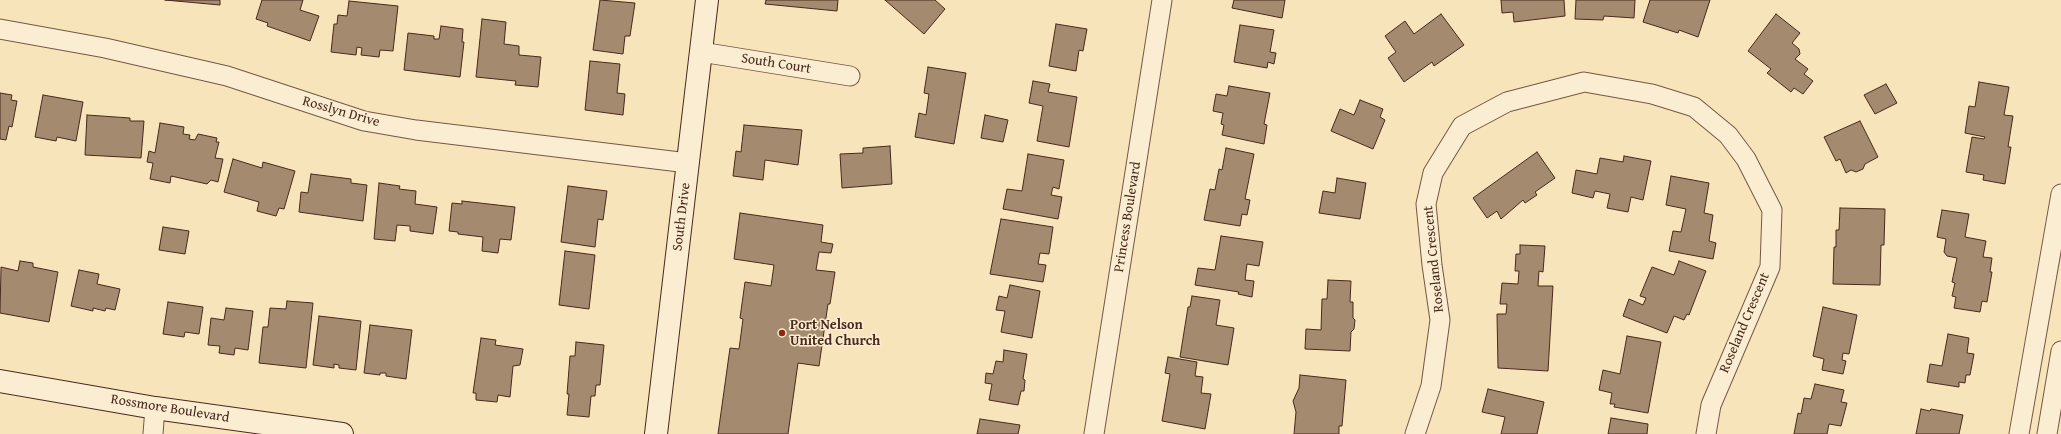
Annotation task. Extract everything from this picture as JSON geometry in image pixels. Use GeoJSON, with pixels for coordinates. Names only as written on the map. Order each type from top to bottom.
{"type":"FeatureCollection","features":[{"type":"Feature","properties":{"kind":"street","name":"South Drive"},"geometry":{"type":"LineString","coordinates":[[656,434],[707,0]]}},
{"type":"Feature","properties":{"kind":"street","name":"Princess Boulevard"},"geometry":{"type":"LineString","coordinates":[[1094,434],[1162,0]]}},
{"type":"Feature","properties":{"kind":"street","name":"Rosslyn Drive"},"geometry":{"type":"LineString","coordinates":[[0,29],[105,48],[227,76],[364,121],[416,130],[688,163]]}},
{"type":"Feature","properties":{"kind":"street","name":"South Court"},"geometry":{"type":"LineString","coordinates":[[701,52],[850,76]]}},
{"type":"Feature","properties":{"kind":"street","name":"Roseland Crescent"},"geometry":{"type":"LineString","coordinates":[[1415,434],[1431,386],[1440,320],[1432,265],[1426,204],[1432,172],[1462,126],[1507,102],[1584,82],[1652,94],[1694,107],[1728,135],[1746,158],[1772,210],[1770,267],[1711,405],[1706,434]]}},
{"type":"Feature","properties":{"kind":"street"},"geometry":{"type":"LineString","coordinates":[[2019,434],[2033,362],[2061,194]]}},
{"type":"Feature","properties":{"kind":"street"},"geometry":{"type":"LineString","coordinates":[[2033,362],[2059,359],[2047,434]]}},
{"type":"Feature","properties":{"kind":"street","name":"Rossmore Boulevard"},"geometry":{"type":"LineString","coordinates":[[0,381],[155,408],[342,434]]}},
{"type":"Feature","properties":{"kind":"street"},"geometry":{"type":"LineString","coordinates":[[2027,391],[2054,395]]}},
{"type":"Feature","properties":{"kind":"street"},"geometry":{"type":"LineString","coordinates":[[153,434],[155,408]]}},
{"type":"Feature","properties":{"kind":"building"},"geometry":{"type":"Polygon","coordinates":[[[165,0],[220,0],[220,5],[165,0]]]}},
{"type":"Feature","properties":{"kind":"building"},"geometry":{"type":"Polygon","coordinates":[[[262,0],[303,0],[300,10],[319,16],[310,41],[267,26],[268,23],[256,19],[262,0]]]}},
{"type":"Feature","properties":{"kind":"building"},"geometry":{"type":"Polygon","coordinates":[[[600,0],[635,3],[630,36],[625,36],[623,54],[593,50],[600,0]]]}},
{"type":"Feature","properties":{"kind":"building"},"geometry":{"type":"Polygon","coordinates":[[[766,0],[838,0],[837,11],[765,4],[766,0]]]}},
{"type":"Feature","properties":{"kind":"building"},"geometry":{"type":"Polygon","coordinates":[[[885,0],[935,0],[945,9],[924,34],[885,0]]]}},
{"type":"Feature","properties":{"kind":"building"},"geometry":{"type":"Polygon","coordinates":[[[1234,0],[1285,0],[1282,18],[1232,8],[1234,0]]]}},
{"type":"Feature","properties":{"kind":"building"},"geometry":{"type":"Polygon","coordinates":[[[1501,0],[1564,0],[1565,16],[1514,22],[1513,12],[1502,13],[1501,0]]]}},
{"type":"Feature","properties":{"kind":"building"},"geometry":{"type":"Polygon","coordinates":[[[1576,0],[1635,0],[1634,18],[1604,16],[1603,20],[1575,19],[1576,0]]]}},
{"type":"Feature","properties":{"kind":"building"},"geometry":{"type":"Polygon","coordinates":[[[1650,0],[1710,0],[1698,37],[1679,30],[1678,33],[1643,22],[1650,0]]]}},
{"type":"Feature","properties":{"kind":"building"},"geometry":{"type":"Polygon","coordinates":[[[349,1],[398,6],[393,51],[380,50],[379,57],[361,55],[362,48],[357,47],[356,55],[331,52],[334,24],[337,24],[338,15],[347,16],[349,1]]]}},
{"type":"Feature","properties":{"kind":"building"},"geometry":{"type":"Polygon","coordinates":[[[1441,14],[1464,45],[1434,66],[1432,62],[1404,82],[1388,58],[1396,52],[1385,36],[1405,21],[1414,34],[1441,14]]]}},
{"type":"Feature","properties":{"kind":"building"},"geometry":{"type":"Polygon","coordinates":[[[1776,14],[1800,33],[1792,43],[1799,49],[1800,54],[1795,59],[1808,69],[1804,74],[1813,81],[1803,94],[1794,88],[1791,92],[1767,73],[1771,69],[1748,51],[1776,14]]]}},
{"type":"Feature","properties":{"kind":"building"},"geometry":{"type":"Polygon","coordinates":[[[482,19],[506,22],[504,44],[519,46],[519,55],[541,57],[538,87],[515,85],[516,81],[476,77],[482,19]]]}},
{"type":"Feature","properties":{"kind":"building"},"geometry":{"type":"Polygon","coordinates":[[[1056,24],[1087,29],[1083,51],[1079,50],[1076,71],[1049,66],[1056,24]]]}},
{"type":"Feature","properties":{"kind":"building"},"geometry":{"type":"Polygon","coordinates":[[[1240,25],[1274,30],[1270,52],[1276,53],[1274,64],[1268,62],[1267,68],[1234,62],[1240,25]]]}},
{"type":"Feature","properties":{"kind":"building"},"geometry":{"type":"Polygon","coordinates":[[[441,26],[463,29],[462,42],[464,42],[460,77],[404,70],[408,33],[434,36],[434,39],[439,39],[441,26]]]}},
{"type":"Feature","properties":{"kind":"building"},"geometry":{"type":"Polygon","coordinates":[[[590,61],[620,64],[617,93],[625,94],[623,115],[585,110],[590,61]]]}},
{"type":"Feature","properties":{"kind":"building"},"geometry":{"type":"Polygon","coordinates":[[[928,67],[966,73],[954,144],[915,137],[919,113],[926,115],[929,94],[924,93],[928,67]]]}},
{"type":"Feature","properties":{"kind":"building"},"geometry":{"type":"Polygon","coordinates":[[[1033,81],[1050,84],[1048,92],[1077,97],[1069,147],[1037,141],[1043,106],[1029,103],[1033,81]]]}},
{"type":"Feature","properties":{"kind":"building"},"geometry":{"type":"Polygon","coordinates":[[[1979,82],[2009,87],[2004,115],[2013,116],[2008,147],[2011,147],[2005,184],[1983,180],[1984,175],[1966,172],[1972,137],[1984,139],[1985,137],[1965,133],[1969,106],[1975,107],[1979,82]]]}},
{"type":"Feature","properties":{"kind":"building"},"geometry":{"type":"Polygon","coordinates":[[[1886,84],[1897,103],[1875,114],[1864,95],[1886,84]]]}},
{"type":"Feature","properties":{"kind":"building"},"geometry":{"type":"Polygon","coordinates":[[[1229,86],[1270,93],[1264,124],[1267,125],[1264,144],[1222,135],[1224,125],[1221,124],[1223,113],[1213,111],[1216,94],[1227,96],[1229,86]]]}},
{"type":"Feature","properties":{"kind":"building"},"geometry":{"type":"Polygon","coordinates":[[[0,93],[12,95],[11,100],[17,101],[12,127],[9,126],[6,140],[0,139],[0,93]]]}},
{"type":"Feature","properties":{"kind":"building"},"geometry":{"type":"Polygon","coordinates":[[[43,95],[83,102],[76,141],[57,137],[56,141],[35,137],[43,95]]]}},
{"type":"Feature","properties":{"kind":"building"},"geometry":{"type":"Polygon","coordinates":[[[1360,100],[1383,109],[1380,117],[1385,120],[1373,149],[1331,131],[1340,109],[1354,115],[1360,100]]]}},
{"type":"Feature","properties":{"kind":"building"},"geometry":{"type":"Polygon","coordinates":[[[87,115],[130,118],[130,121],[144,121],[141,158],[85,155],[87,115]]]}},
{"type":"Feature","properties":{"kind":"building"},"geometry":{"type":"Polygon","coordinates":[[[985,115],[1008,120],[1003,142],[981,138],[985,115]]]}},
{"type":"Feature","properties":{"kind":"building"},"geometry":{"type":"Polygon","coordinates":[[[1860,121],[1878,157],[1865,164],[1863,169],[1856,172],[1851,170],[1846,173],[1840,159],[1836,161],[1824,137],[1860,121]]]}},
{"type":"Feature","properties":{"kind":"building"},"geometry":{"type":"Polygon","coordinates":[[[160,123],[184,127],[183,134],[190,135],[189,139],[195,140],[198,134],[217,138],[216,142],[219,142],[215,158],[223,159],[218,182],[211,180],[207,184],[171,176],[170,183],[150,179],[153,163],[147,162],[149,151],[155,153],[160,123]]]}},
{"type":"Feature","properties":{"kind":"building"},"geometry":{"type":"Polygon","coordinates":[[[744,125],[802,130],[798,165],[765,160],[763,180],[733,176],[736,151],[741,152],[744,125]]]}},
{"type":"Feature","properties":{"kind":"building"},"geometry":{"type":"Polygon","coordinates":[[[890,146],[892,184],[842,188],[840,154],[863,153],[863,148],[890,146]]]}},
{"type":"Feature","properties":{"kind":"building"},"geometry":{"type":"Polygon","coordinates":[[[1226,148],[1254,154],[1245,199],[1250,200],[1247,215],[1242,214],[1240,226],[1204,220],[1210,189],[1215,190],[1219,169],[1222,170],[1226,148]]]}},
{"type":"Feature","properties":{"kind":"building"},"geometry":{"type":"Polygon","coordinates":[[[1537,152],[1555,178],[1535,192],[1537,195],[1525,203],[1523,200],[1501,219],[1497,211],[1487,218],[1473,198],[1537,152]]]}},
{"type":"Feature","properties":{"kind":"building"},"geometry":{"type":"Polygon","coordinates":[[[1028,154],[1064,160],[1059,189],[1053,187],[1051,195],[1062,197],[1058,219],[1003,209],[1007,189],[1022,191],[1028,154]]]}},
{"type":"Feature","properties":{"kind":"building"},"geometry":{"type":"Polygon","coordinates":[[[1624,156],[1651,161],[1643,200],[1631,197],[1628,212],[1607,208],[1610,194],[1595,191],[1593,198],[1572,193],[1576,170],[1597,174],[1600,158],[1623,162],[1624,156]]]}},
{"type":"Feature","properties":{"kind":"building"},"geometry":{"type":"Polygon","coordinates":[[[233,159],[262,168],[263,162],[295,171],[284,209],[279,208],[276,216],[257,211],[259,202],[224,192],[233,159]]]}},
{"type":"Feature","properties":{"kind":"building"},"geometry":{"type":"Polygon","coordinates":[[[311,174],[351,179],[351,183],[367,185],[363,221],[299,212],[301,192],[308,193],[311,174]]]}},
{"type":"Feature","properties":{"kind":"building"},"geometry":{"type":"Polygon","coordinates":[[[1671,176],[1709,183],[1704,213],[1713,215],[1709,241],[1716,243],[1713,259],[1669,251],[1673,231],[1681,232],[1686,209],[1666,205],[1671,176]]]}},
{"type":"Feature","properties":{"kind":"building"},"geometry":{"type":"Polygon","coordinates":[[[1337,178],[1366,183],[1360,219],[1319,213],[1323,191],[1335,193],[1337,178]]]}},
{"type":"Feature","properties":{"kind":"building"},"geometry":{"type":"Polygon","coordinates":[[[379,183],[400,186],[399,189],[416,191],[415,204],[437,207],[433,234],[410,231],[410,226],[397,225],[395,241],[374,239],[379,183]]]}},
{"type":"Feature","properties":{"kind":"building"},"geometry":{"type":"Polygon","coordinates":[[[568,186],[607,191],[603,220],[598,219],[595,247],[561,242],[568,186]]]}},
{"type":"Feature","properties":{"kind":"building"},"geometry":{"type":"Polygon","coordinates":[[[462,201],[515,207],[511,240],[500,239],[498,253],[482,251],[483,237],[458,234],[458,232],[449,231],[452,203],[462,204],[462,201]]]}},
{"type":"Feature","properties":{"kind":"building"},"geometry":{"type":"Polygon","coordinates":[[[1840,208],[1885,209],[1884,245],[1881,245],[1880,285],[1833,284],[1834,247],[1836,247],[1836,230],[1839,230],[1840,208]]]}},
{"type":"Feature","properties":{"kind":"building"},"geometry":{"type":"Polygon","coordinates":[[[1942,210],[1969,214],[1965,237],[1986,241],[1983,257],[1992,258],[1990,272],[1992,272],[1987,302],[1982,301],[1980,312],[1954,308],[1956,297],[1952,296],[1955,283],[1952,282],[1957,258],[1947,256],[1944,252],[1946,239],[1937,237],[1942,210]]]}},
{"type":"Feature","properties":{"kind":"building","name":"Port Nelson United Church"},"geometry":{"type":"Polygon","coordinates":[[[740,213],[823,225],[821,242],[833,244],[831,253],[819,252],[816,270],[835,272],[830,304],[828,304],[819,366],[798,363],[788,434],[718,434],[730,348],[739,349],[743,319],[740,318],[745,282],[771,286],[774,265],[734,259],[740,213]]]}},
{"type":"Feature","properties":{"kind":"building"},"geometry":{"type":"Polygon","coordinates":[[[1001,219],[1053,227],[1049,254],[1040,253],[1038,264],[1046,265],[1043,282],[990,274],[1001,219]]]}},
{"type":"Feature","properties":{"kind":"building"},"geometry":{"type":"Polygon","coordinates":[[[163,227],[189,231],[185,254],[159,250],[163,227]]]}},
{"type":"Feature","properties":{"kind":"building"},"geometry":{"type":"Polygon","coordinates":[[[1221,236],[1263,242],[1259,266],[1247,264],[1245,280],[1254,281],[1252,297],[1238,294],[1239,292],[1195,285],[1198,268],[1215,270],[1221,236]]]}},
{"type":"Feature","properties":{"kind":"building"},"geometry":{"type":"Polygon","coordinates":[[[1520,245],[1545,246],[1543,272],[1539,271],[1538,286],[1553,286],[1548,371],[1498,368],[1497,314],[1506,314],[1507,304],[1500,304],[1502,283],[1518,284],[1519,271],[1515,271],[1516,254],[1520,254],[1520,245]]]}},
{"type":"Feature","properties":{"kind":"building"},"geometry":{"type":"Polygon","coordinates":[[[565,251],[595,255],[589,309],[559,305],[565,251]]]}},
{"type":"Feature","properties":{"kind":"building"},"geometry":{"type":"Polygon","coordinates":[[[20,261],[33,263],[33,267],[58,272],[49,322],[0,313],[1,267],[18,271],[20,261]]]}},
{"type":"Feature","properties":{"kind":"building"},"geometry":{"type":"Polygon","coordinates":[[[1679,261],[1706,271],[1689,315],[1687,314],[1684,320],[1674,316],[1667,333],[1623,316],[1629,299],[1643,305],[1646,298],[1640,296],[1652,267],[1674,275],[1679,261]]]}},
{"type":"Feature","properties":{"kind":"building"},"geometry":{"type":"Polygon","coordinates":[[[79,270],[99,274],[97,284],[120,289],[115,310],[106,308],[105,311],[93,308],[93,311],[71,306],[79,270]]]}},
{"type":"Feature","properties":{"kind":"building"},"geometry":{"type":"Polygon","coordinates":[[[1328,280],[1351,281],[1350,302],[1353,302],[1353,318],[1355,320],[1354,329],[1351,332],[1350,351],[1305,349],[1306,329],[1321,330],[1322,299],[1327,299],[1328,280]]]}},
{"type":"Feature","properties":{"kind":"building"},"geometry":{"type":"Polygon","coordinates":[[[1010,285],[1040,291],[1032,338],[1001,332],[1005,311],[996,310],[999,296],[1007,298],[1010,285]]]}},
{"type":"Feature","properties":{"kind":"building"},"geometry":{"type":"Polygon","coordinates":[[[1192,296],[1220,300],[1216,325],[1234,328],[1228,365],[1180,357],[1188,307],[1190,307],[1192,296]]]}},
{"type":"Feature","properties":{"kind":"building"},"geometry":{"type":"Polygon","coordinates":[[[287,301],[313,303],[306,368],[259,363],[263,327],[268,327],[270,308],[286,309],[287,301]]]}},
{"type":"Feature","properties":{"kind":"building"},"geometry":{"type":"Polygon","coordinates":[[[168,302],[203,307],[199,334],[185,332],[184,337],[163,334],[168,302]]]}},
{"type":"Feature","properties":{"kind":"building"},"geometry":{"type":"Polygon","coordinates":[[[1823,307],[1857,315],[1849,354],[1843,353],[1842,360],[1846,361],[1843,374],[1822,370],[1824,359],[1813,356],[1823,307]]]}},
{"type":"Feature","properties":{"kind":"building"},"geometry":{"type":"Polygon","coordinates":[[[226,308],[253,311],[248,350],[235,348],[234,355],[219,353],[220,346],[208,345],[211,318],[224,320],[226,308]]]}},
{"type":"Feature","properties":{"kind":"building"},"geometry":{"type":"Polygon","coordinates":[[[319,316],[361,321],[356,370],[339,368],[339,365],[334,364],[334,368],[313,365],[319,316]]]}},
{"type":"Feature","properties":{"kind":"building"},"geometry":{"type":"Polygon","coordinates":[[[370,325],[412,330],[406,379],[386,376],[386,373],[380,373],[380,375],[364,373],[370,325]]]}},
{"type":"Feature","properties":{"kind":"building"},"geometry":{"type":"Polygon","coordinates":[[[1948,334],[1969,338],[1967,353],[1974,354],[1970,375],[1966,375],[1965,383],[1959,382],[1959,387],[1927,382],[1930,364],[1942,366],[1948,334]]]}},
{"type":"Feature","properties":{"kind":"building"},"geometry":{"type":"Polygon","coordinates":[[[1627,336],[1661,342],[1648,413],[1614,407],[1615,404],[1610,404],[1612,393],[1599,390],[1603,370],[1620,374],[1627,336]]]}},
{"type":"Feature","properties":{"kind":"building"},"geometry":{"type":"Polygon","coordinates":[[[481,338],[496,340],[495,345],[523,349],[520,365],[513,366],[510,397],[498,395],[497,402],[476,400],[476,393],[473,393],[481,338]]]}},
{"type":"Feature","properties":{"kind":"building"},"geometry":{"type":"Polygon","coordinates":[[[576,342],[604,345],[600,385],[596,385],[595,396],[591,396],[589,417],[567,415],[570,356],[575,356],[576,342]]]}},
{"type":"Feature","properties":{"kind":"building"},"geometry":{"type":"Polygon","coordinates":[[[1004,350],[1027,354],[1023,379],[1025,380],[1024,391],[1021,391],[1018,405],[989,400],[992,384],[985,383],[986,373],[993,374],[996,361],[1003,362],[1004,350]]]}},
{"type":"Feature","properties":{"kind":"building"},"geometry":{"type":"Polygon","coordinates":[[[1168,357],[1197,362],[1195,376],[1203,377],[1201,393],[1211,394],[1205,429],[1162,421],[1170,374],[1165,373],[1168,357]]]}},
{"type":"Feature","properties":{"kind":"building"},"geometry":{"type":"Polygon","coordinates":[[[1300,375],[1346,380],[1342,426],[1339,426],[1339,434],[1294,434],[1296,412],[1293,401],[1299,388],[1300,375]]]}},
{"type":"Feature","properties":{"kind":"building"},"geometry":{"type":"Polygon","coordinates":[[[1815,384],[1844,390],[1841,402],[1847,403],[1841,426],[1829,424],[1827,434],[1794,434],[1798,413],[1801,414],[1804,398],[1811,399],[1815,384]]]}},
{"type":"Feature","properties":{"kind":"building"},"geometry":{"type":"Polygon","coordinates":[[[1488,389],[1544,402],[1537,434],[1501,434],[1505,417],[1482,412],[1488,389]]]}},
{"type":"Feature","properties":{"kind":"building"},"geometry":{"type":"Polygon","coordinates":[[[1921,409],[1930,411],[1931,409],[1963,415],[1959,434],[1916,434],[1921,409]]]}},
{"type":"Feature","properties":{"kind":"building"},"geometry":{"type":"Polygon","coordinates":[[[1611,418],[1648,424],[1647,434],[1608,434],[1611,418]]]}},
{"type":"Feature","properties":{"kind":"building"},"geometry":{"type":"Polygon","coordinates":[[[980,419],[1020,425],[1018,434],[977,434],[980,419]]]}},
{"type":"Feature","properties":{"kind":"place","name":"Port Nelson United Church"},"geometry":{"type":"Point","coordinates":[782,333]}}]}
